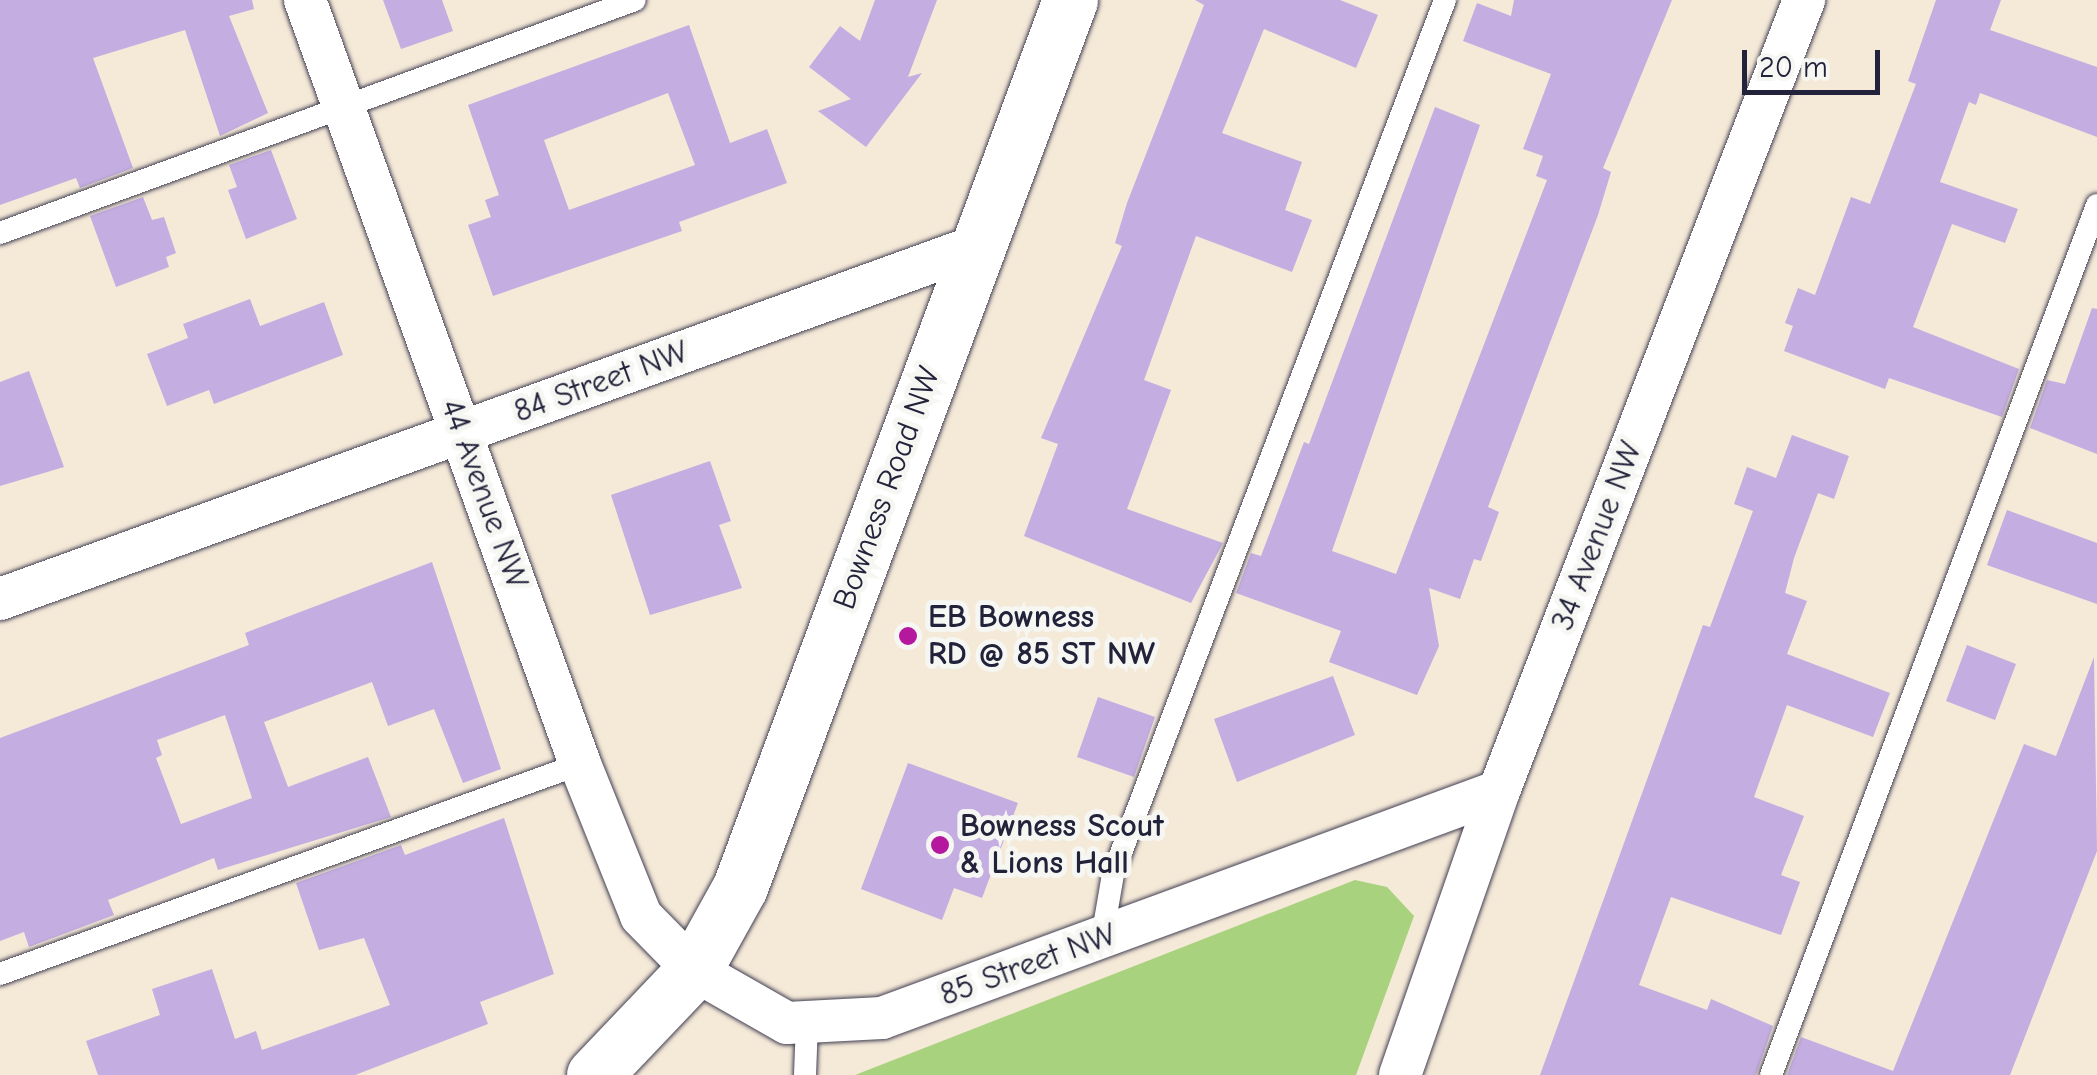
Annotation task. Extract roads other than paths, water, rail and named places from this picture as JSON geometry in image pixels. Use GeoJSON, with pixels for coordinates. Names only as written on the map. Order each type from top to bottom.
{"type":"FeatureCollection","features":[{"type":"Feature","properties":{"kind":"street","name":"44 Avenue NW"},"geometry":{"type":"LineString","coordinates":[[304,0],[580,764],[641,916],[694,970]]}},
{"type":"Feature","properties":{"kind":"street","name":"Bowness Road NW"},"geometry":{"type":"LineString","coordinates":[[694,970],[740,887],[1070,0]]}},
{"type":"Feature","properties":{"kind":"street","name":"34 Avenue NW"},"geometry":{"type":"LineString","coordinates":[[1400,1075],[1499,791],[1804,0]]}},
{"type":"Feature","properties":{"kind":"street","name":"84 Street NW"},"geometry":{"type":"LineString","coordinates":[[0,599],[976,246]]}},
{"type":"Feature","properties":{"kind":"street","name":"85 Street NW"},"geometry":{"type":"LineString","coordinates":[[694,970],[787,1023],[882,1018],[1499,791]]}},
{"type":"Feature","properties":{"kind":"street"},"geometry":{"type":"LineString","coordinates":[[594,1075],[694,970]]}},
{"type":"Feature","properties":{"kind":"lane"},"geometry":{"type":"LineString","coordinates":[[0,233],[635,0]]}},
{"type":"Feature","properties":{"kind":"lane"},"geometry":{"type":"LineString","coordinates":[[1102,938],[1113,874],[1444,0]]}},
{"type":"Feature","properties":{"kind":"lane"},"geometry":{"type":"LineString","coordinates":[[1771,1075],[2097,205]]}},
{"type":"Feature","properties":{"kind":"lane"},"geometry":{"type":"LineString","coordinates":[[0,974],[580,764]]}},
{"type":"Feature","properties":{"kind":"lane"},"geometry":{"type":"LineString","coordinates":[[804,1075],[808,1022]]}},
{"type":"Feature","properties":{"kind":"place","name":"EB Bowness RD @ 85 ST NW"},"geometry":{"type":"Point","coordinates":[908,636]}},
{"type":"Feature","properties":{"kind":"place","name":"Bowness Scout & Lions Hall"},"geometry":{"type":"Point","coordinates":[940,845]}}]}
